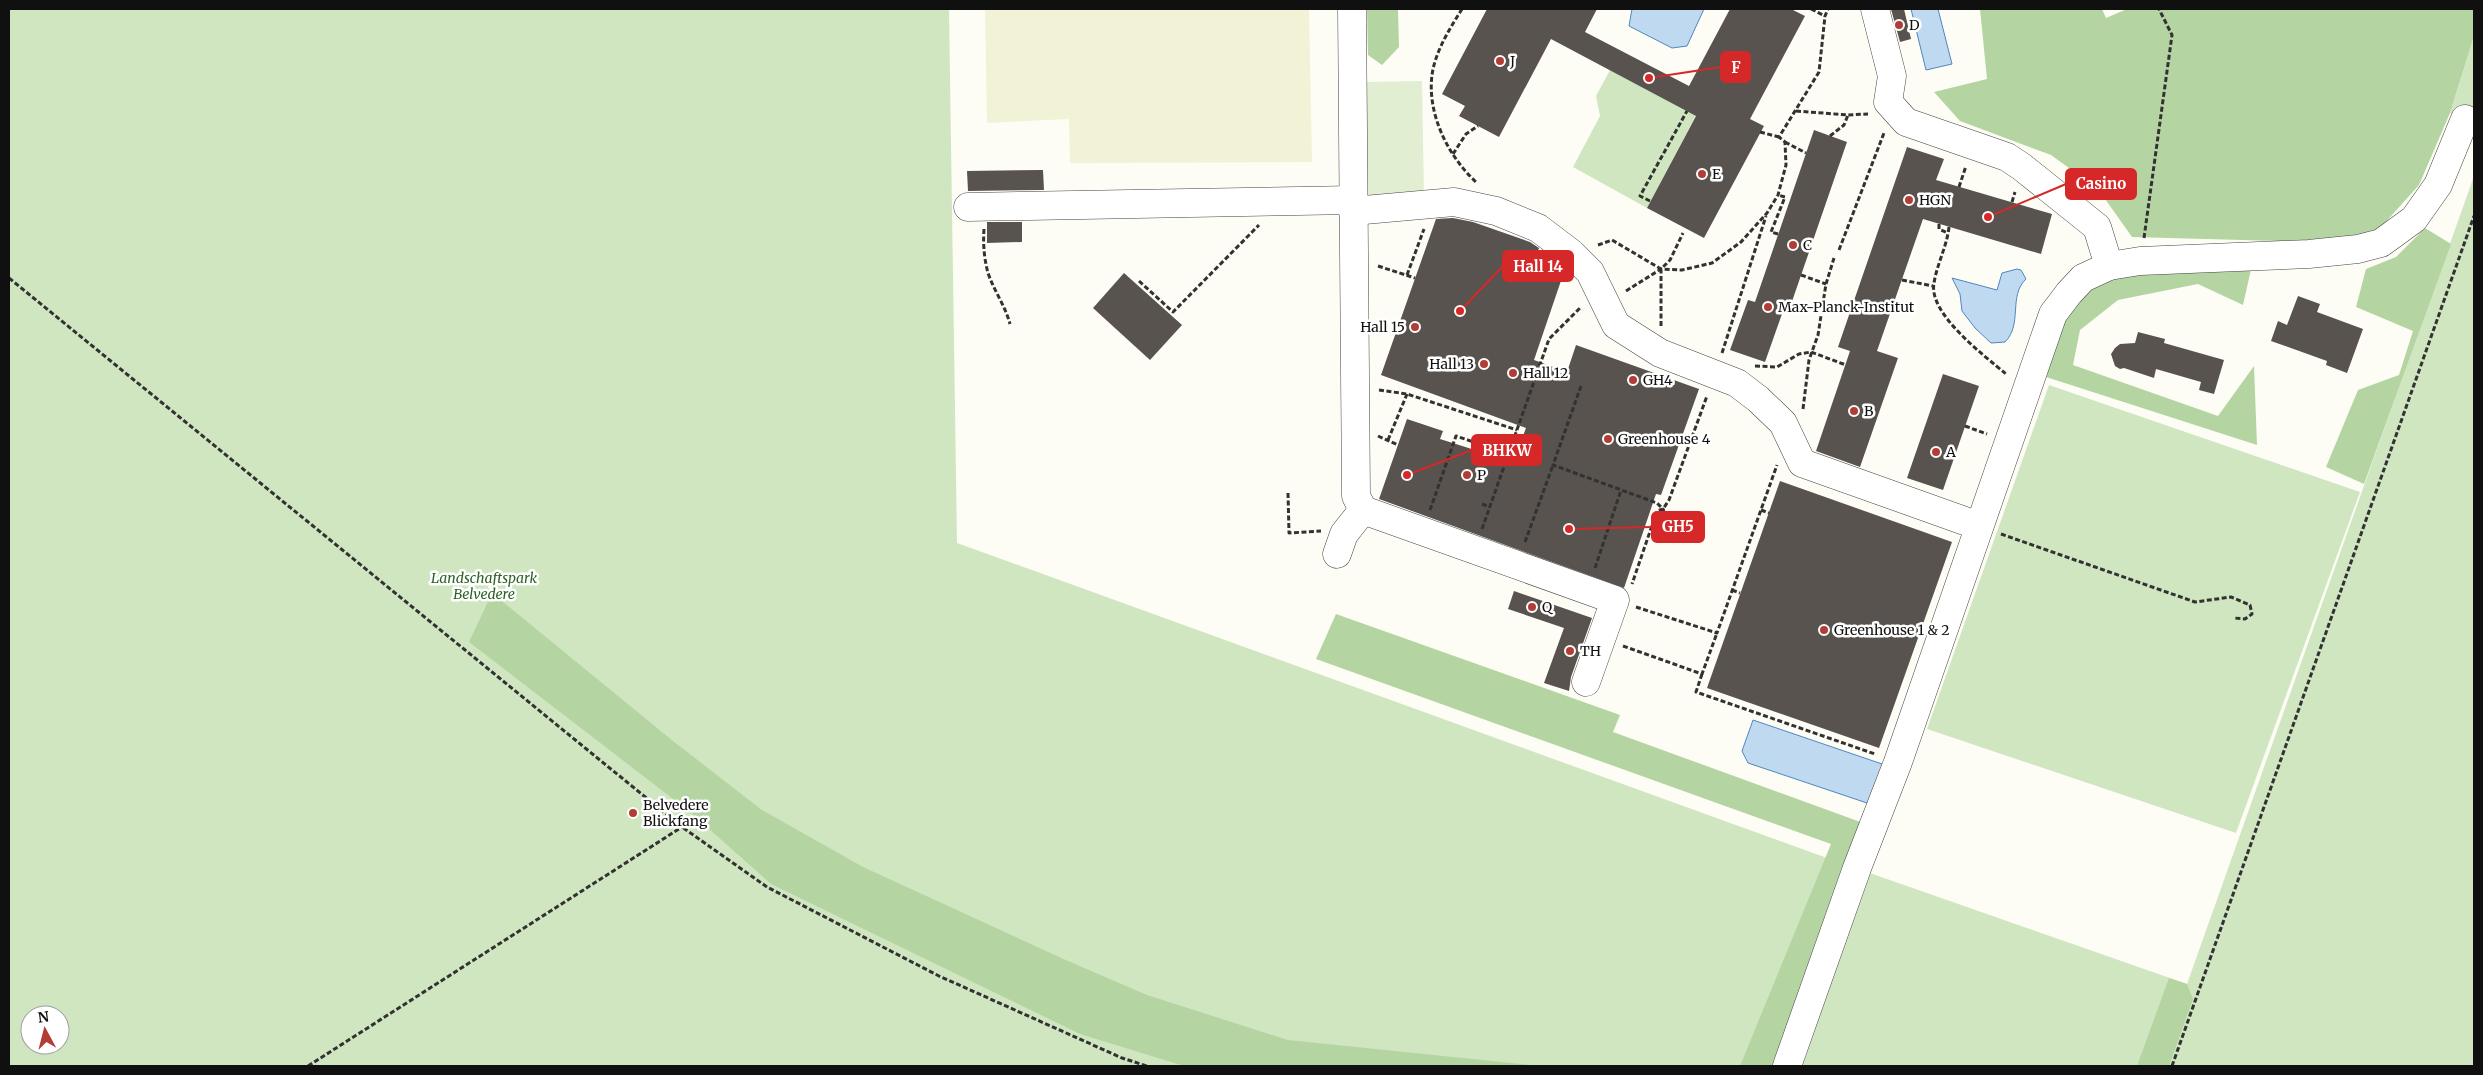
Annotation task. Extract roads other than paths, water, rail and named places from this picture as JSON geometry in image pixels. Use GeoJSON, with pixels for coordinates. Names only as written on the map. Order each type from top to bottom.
{"type":"FeatureCollection","features":[{"type":"Feature","properties":{"kind":"lane"},"geometry":{"type":"LineString","coordinates":[[1352,9],[1356,496],[1363,510],[1620,602],[1602,638],[1586,682]]}},
{"type":"Feature","properties":{"kind":"lane"},"geometry":{"type":"LineString","coordinates":[[1875,9],[1892,76],[1885,107],[1906,122],[2007,157],[2022,167],[2097,227],[2109,266]]}},
{"type":"Feature","properties":{"kind":"lane"},"geometry":{"type":"LineString","coordinates":[[1787,1066],[1857,868],[1898,762],[2053,314],[2069,292],[2083,278],[2109,266],[2140,261],[2309,254],[2358,249],[2381,243],[2414,219],[2438,185],[2465,118]]}},
{"type":"Feature","properties":{"kind":"lane"},"geometry":{"type":"LineString","coordinates":[[976,206],[1280,203],[1353,206],[1454,202],[1496,211],[1538,228],[1571,253],[1590,272],[1616,325],[1660,352],[1725,379],[1758,399],[1783,424],[1802,463],[1979,526]]}},
{"type":"Feature","properties":{"kind":"lane"},"geometry":{"type":"LineString","coordinates":[[1340,544],[1363,510]]}},
{"type":"Feature","properties":{"kind":"water"},"geometry":{"type":"Polygon","coordinates":[[[1632,9],[1704,9],[1687,46],[1672,48],[1629,26],[1632,9]]]}},
{"type":"Feature","properties":{"kind":"water"},"geometry":{"type":"Polygon","coordinates":[[[1911,9],[1938,9],[1952,64],[1926,70],[1911,9]]]}},
{"type":"Feature","properties":{"kind":"water"},"geometry":{"type":"Polygon","coordinates":[[[2017,269],[2021,270],[2026,279],[2018,293],[2013,327],[2005,342],[1991,343],[1975,328],[1962,311],[1960,294],[1952,278],[1997,290],[2002,273],[2017,269]]]}},
{"type":"Feature","properties":{"kind":"water"},"geometry":{"type":"Polygon","coordinates":[[[1753,720],[1885,765],[1870,804],[1748,763],[1742,751],[1753,720]]]}},
{"type":"Feature","properties":{"kind":"place","name":"D"},"geometry":{"type":"Point","coordinates":[1899,25]}},
{"type":"Feature","properties":{"kind":"place","name":"J"},"geometry":{"type":"Point","coordinates":[1500,61]}},
{"type":"Feature","properties":{"kind":"place","name":"F"},"geometry":{"type":"Point","coordinates":[1649,78]}},
{"type":"Feature","properties":{"kind":"place","name":"E"},"geometry":{"type":"Point","coordinates":[1702,174]}},
{"type":"Feature","properties":{"kind":"place","name":"HGN"},"geometry":{"type":"Point","coordinates":[1909,200]}},
{"type":"Feature","properties":{"kind":"place","name":"Casino"},"geometry":{"type":"Point","coordinates":[1988,217]}},
{"type":"Feature","properties":{"kind":"place","name":"C"},"geometry":{"type":"Point","coordinates":[1793,245]}},
{"type":"Feature","properties":{"kind":"place","name":"Max-Planck-Institut"},"geometry":{"type":"Point","coordinates":[1768,307]}},
{"type":"Feature","properties":{"kind":"place","name":"Hall 14"},"geometry":{"type":"Point","coordinates":[1460,311]}},
{"type":"Feature","properties":{"kind":"place","name":"Hall 15"},"geometry":{"type":"Point","coordinates":[1415,327]}},
{"type":"Feature","properties":{"kind":"place","name":"Hall 13"},"geometry":{"type":"Point","coordinates":[1484,364]}},
{"type":"Feature","properties":{"kind":"place","name":"Hall 12"},"geometry":{"type":"Point","coordinates":[1513,373]}},
{"type":"Feature","properties":{"kind":"place","name":"GH4"},"geometry":{"type":"Point","coordinates":[1633,380]}},
{"type":"Feature","properties":{"kind":"place","name":"B"},"geometry":{"type":"Point","coordinates":[1854,411]}},
{"type":"Feature","properties":{"kind":"place","name":"Greenhouse 4"},"geometry":{"type":"Point","coordinates":[1608,439]}},
{"type":"Feature","properties":{"kind":"place","name":"A"},"geometry":{"type":"Point","coordinates":[1936,452]}},
{"type":"Feature","properties":{"kind":"place","name":"BHKW"},"geometry":{"type":"Point","coordinates":[1407,475]}},
{"type":"Feature","properties":{"kind":"place","name":"P"},"geometry":{"type":"Point","coordinates":[1467,475]}},
{"type":"Feature","properties":{"kind":"place","name":"GH5"},"geometry":{"type":"Point","coordinates":[1569,529]}},
{"type":"Feature","properties":{"kind":"place","name":"Q"},"geometry":{"type":"Point","coordinates":[1532,607]}},
{"type":"Feature","properties":{"kind":"place","name":"Greenhouse 1 & 2"},"geometry":{"type":"Point","coordinates":[1824,630]}},
{"type":"Feature","properties":{"kind":"place","name":"TH"},"geometry":{"type":"Point","coordinates":[1570,651]}},
{"type":"Feature","properties":{"kind":"place","name":"Belvedere Blickfang"},"geometry":{"type":"Point","coordinates":[633,813]}},
{"type":"Feature","properties":{"kind":"park label","name":"Landschaftspark Belvedere"},"geometry":{"type":"Point","coordinates":[484,586]}}]}
